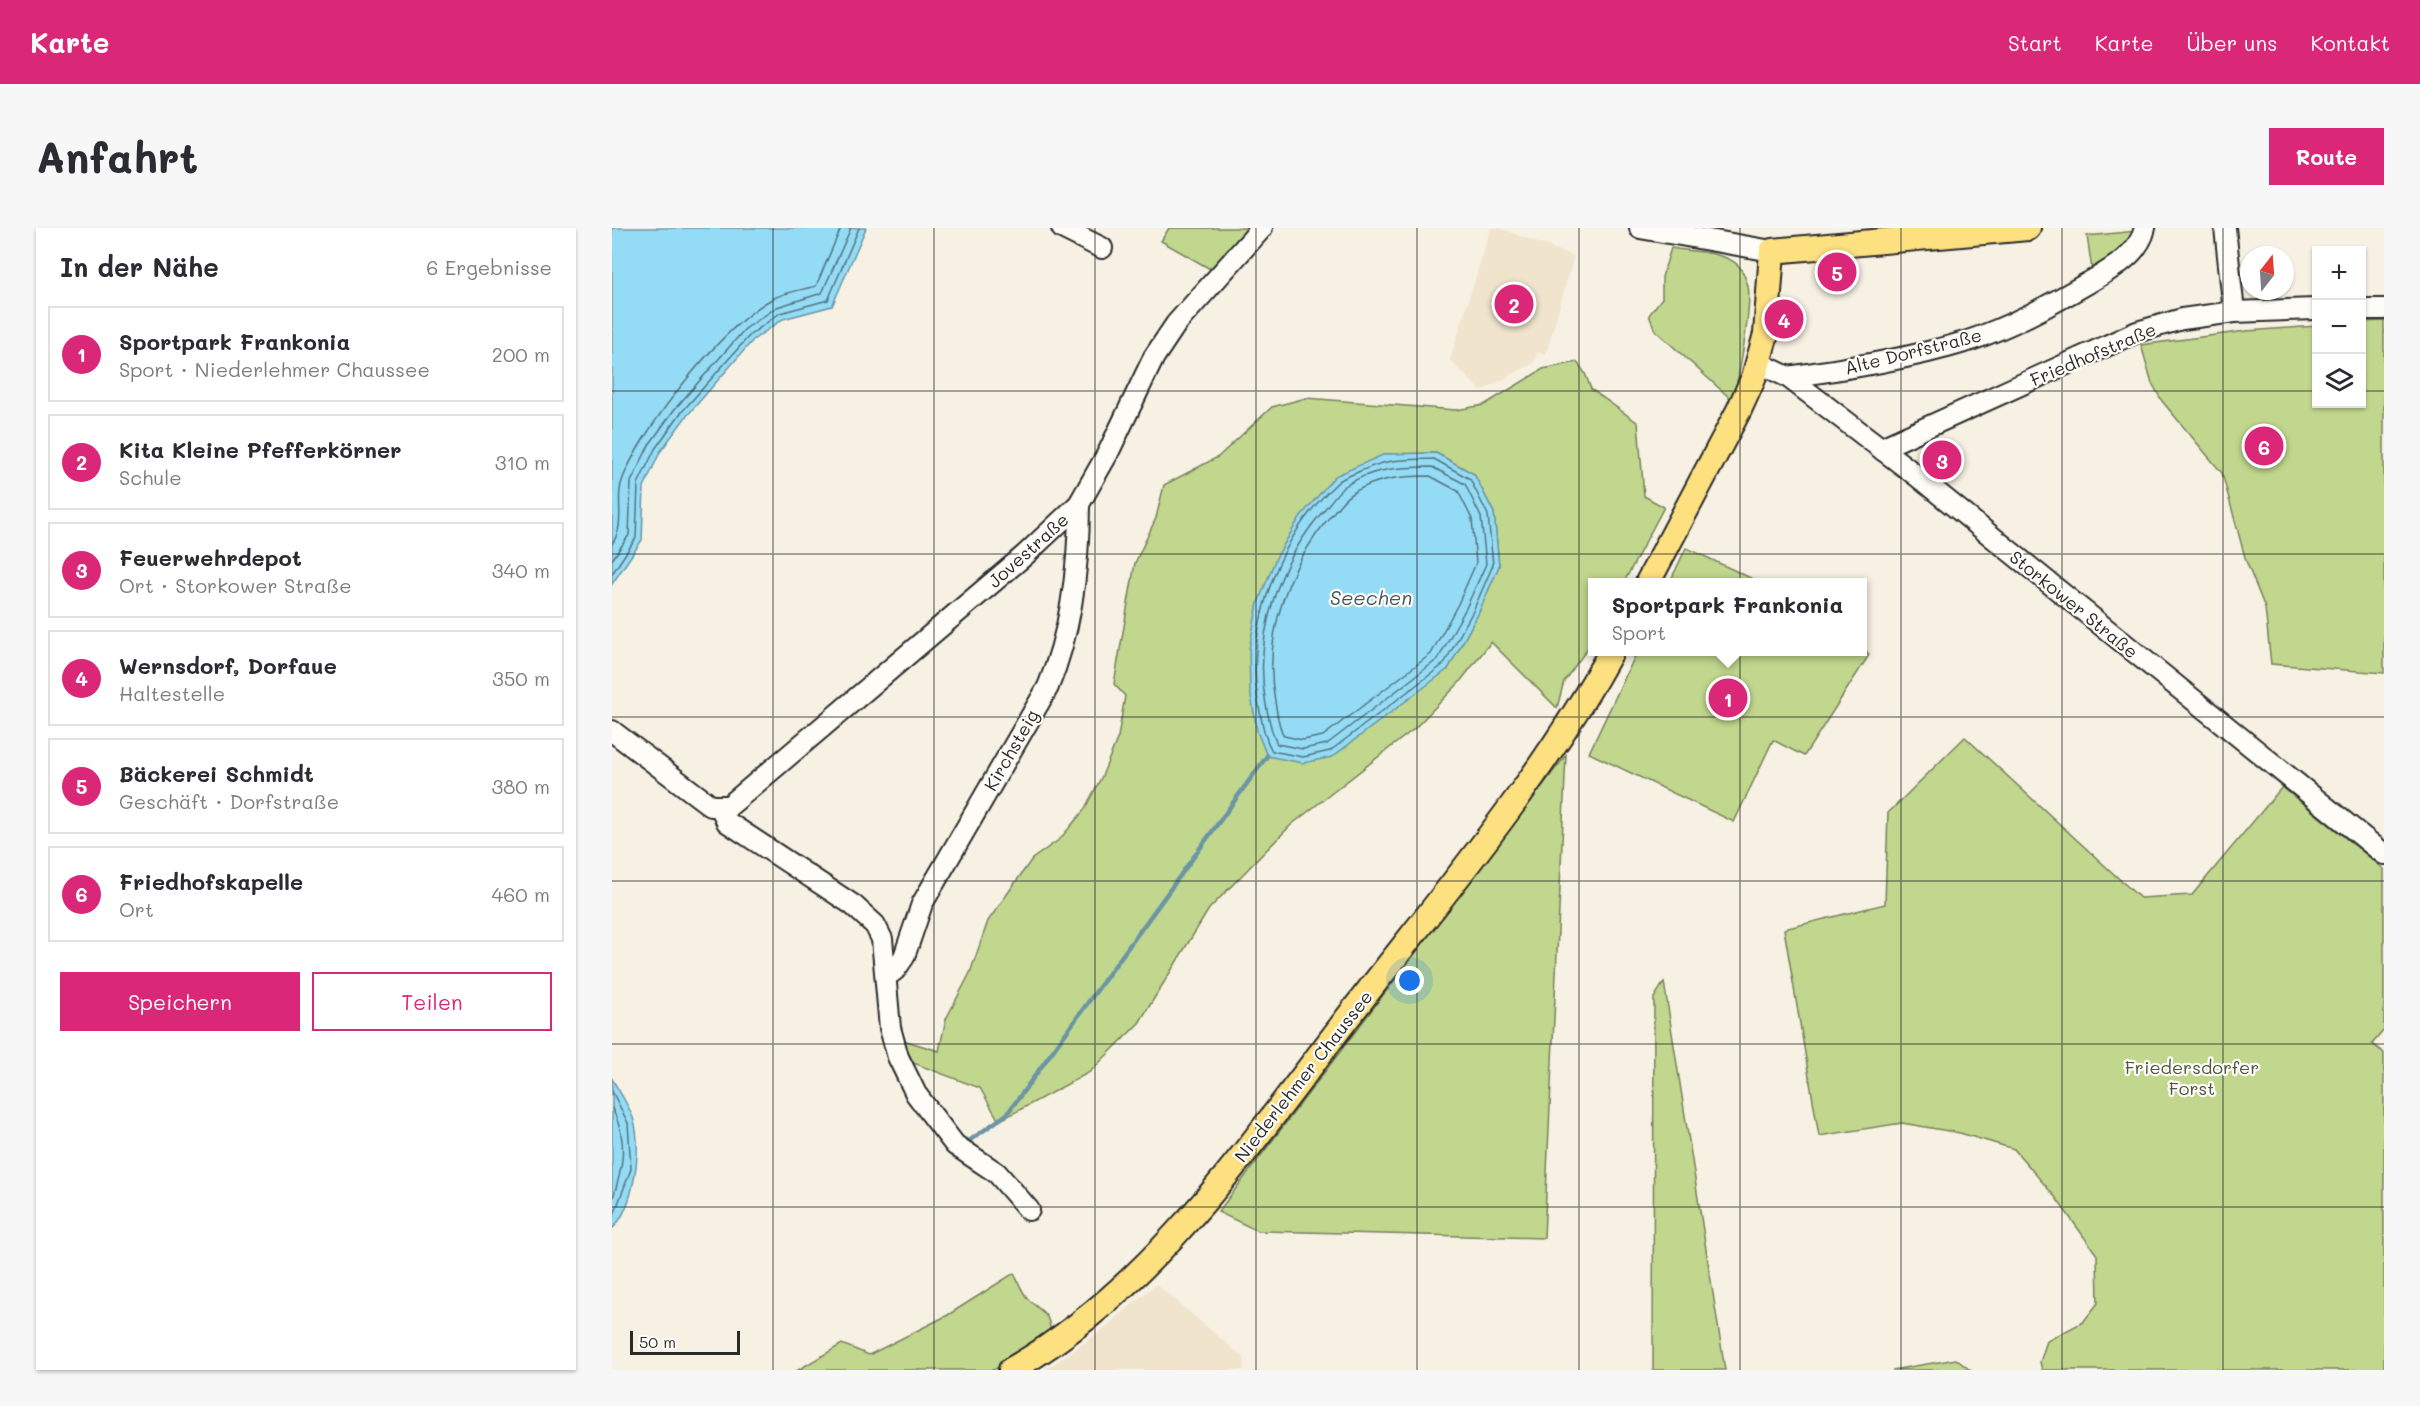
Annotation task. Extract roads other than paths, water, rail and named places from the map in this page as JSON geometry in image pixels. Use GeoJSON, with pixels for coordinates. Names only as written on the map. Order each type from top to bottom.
{"type":"FeatureCollection","features":[{"type":"Feature","properties":{"kind":"main road"},"geometry":{"type":"LineString","coordinates":[[1650,578],[1739,410],[1759,363],[1768,320],[1772,251],[2028,228]]}},
{"type":"Feature","properties":{"kind":"main road","name":"Niederlehmer Chaussee"},"geometry":{"type":"LineString","coordinates":[[1011,1370],[1033,1357],[1106,1304],[1134,1279],[1213,1191],[1512,805],[1570,724],[1608,656]]}},
{"type":"Feature","properties":{"kind":"street"},"geometry":{"type":"LineString","coordinates":[[1062,228],[1102,248]]}},
{"type":"Feature","properties":{"kind":"street","name":"Jovestraße"},"geometry":{"type":"LineString","coordinates":[[720,808],[729,806],[741,796],[1025,555],[1079,504],[1108,453],[1154,357],[1176,324],[1262,228]]}},
{"type":"Feature","properties":{"kind":"street"},"geometry":{"type":"LineString","coordinates":[[1640,228],[1699,233],[1772,251]]}},
{"type":"Feature","properties":{"kind":"street","name":"Alte Dorfstraße"},"geometry":{"type":"LineString","coordinates":[[1788,377],[1872,364],[1968,341],[2003,327],[2036,312],[2106,272],[2135,250],[2142,242],[2145,228]]}},
{"type":"Feature","properties":{"kind":"street"},"geometry":{"type":"LineString","coordinates":[[2225,228],[2234,312]]}},
{"type":"Feature","properties":{"kind":"street","name":"Friedhofstraße"},"geometry":{"type":"LineString","coordinates":[[1884,451],[1899,440],[2137,332],[2182,319],[2234,312],[2312,309]]}},
{"type":"Feature","properties":{"kind":"street"},"geometry":{"type":"LineString","coordinates":[[2366,309],[2384,309]]}},
{"type":"Feature","properties":{"kind":"street","name":"Storkower Straße"},"geometry":{"type":"LineString","coordinates":[[1759,363],[1788,377],[1884,451],[2384,854]]}},
{"type":"Feature","properties":{"kind":"street","name":"Kirchsteig"},"geometry":{"type":"LineString","coordinates":[[886,976],[895,970],[904,957],[922,904],[1048,687],[1060,657],[1073,596],[1079,504]]}},
{"type":"Feature","properties":{"kind":"street"},"geometry":{"type":"LineString","coordinates":[[612,730],[701,801],[720,808],[727,822],[853,905],[875,925],[882,939],[893,1038],[898,1057],[916,1094],[955,1145],[997,1173],[1029,1210]]}},
{"type":"Feature","properties":{"kind":"water"},"geometry":{"type":"Polygon","coordinates":[[[612,228],[866,228],[832,306],[783,319],[753,340],[685,418],[660,452],[644,487],[642,540],[612,584],[612,228]]]}},
{"type":"Feature","properties":{"kind":"water","name":"Seechen"},"geometry":{"type":"Polygon","coordinates":[[[1436,453],[1474,474],[1494,513],[1499,566],[1478,614],[1448,669],[1332,757],[1303,763],[1267,756],[1257,731],[1250,690],[1249,649],[1258,603],[1276,558],[1300,517],[1335,476],[1385,454],[1436,453]]]}},
{"type":"Feature","properties":{"kind":"water"},"geometry":{"type":"Polygon","coordinates":[[[612,1079],[634,1121],[637,1147],[631,1193],[620,1220],[612,1229],[612,1079]]]}},
{"type":"Feature","properties":{"kind":"waterway"},"geometry":{"type":"LineString","coordinates":[[966,1143],[1007,1114],[1267,756]]}},
{"type":"Feature","properties":{"kind":"place","name":"Bäckerei Schmidt"},"geometry":{"type":"Point","coordinates":[1837,272]}},
{"type":"Feature","properties":{"kind":"place","name":"Kita Kleine Pfefferkörner"},"geometry":{"type":"Point","coordinates":[1514,304]}},
{"type":"Feature","properties":{"kind":"place","name":"Wernsdorf, Dorfaue"},"geometry":{"type":"Point","coordinates":[1784,319]}},
{"type":"Feature","properties":{"kind":"place","name":"Friedhofskapelle"},"geometry":{"type":"Point","coordinates":[2264,446]}},
{"type":"Feature","properties":{"kind":"place","name":"Feuerwehrdepot"},"geometry":{"type":"Point","coordinates":[1942,460]}},
{"type":"Feature","properties":{"kind":"place","name":"Sportpark Frankonia"},"geometry":{"type":"Point","coordinates":[1728,698]}},
{"type":"Feature","properties":{"kind":"park label","name":"Friedersdorfer Forst"},"geometry":{"type":"Point","coordinates":[2192,1077]}}]}
